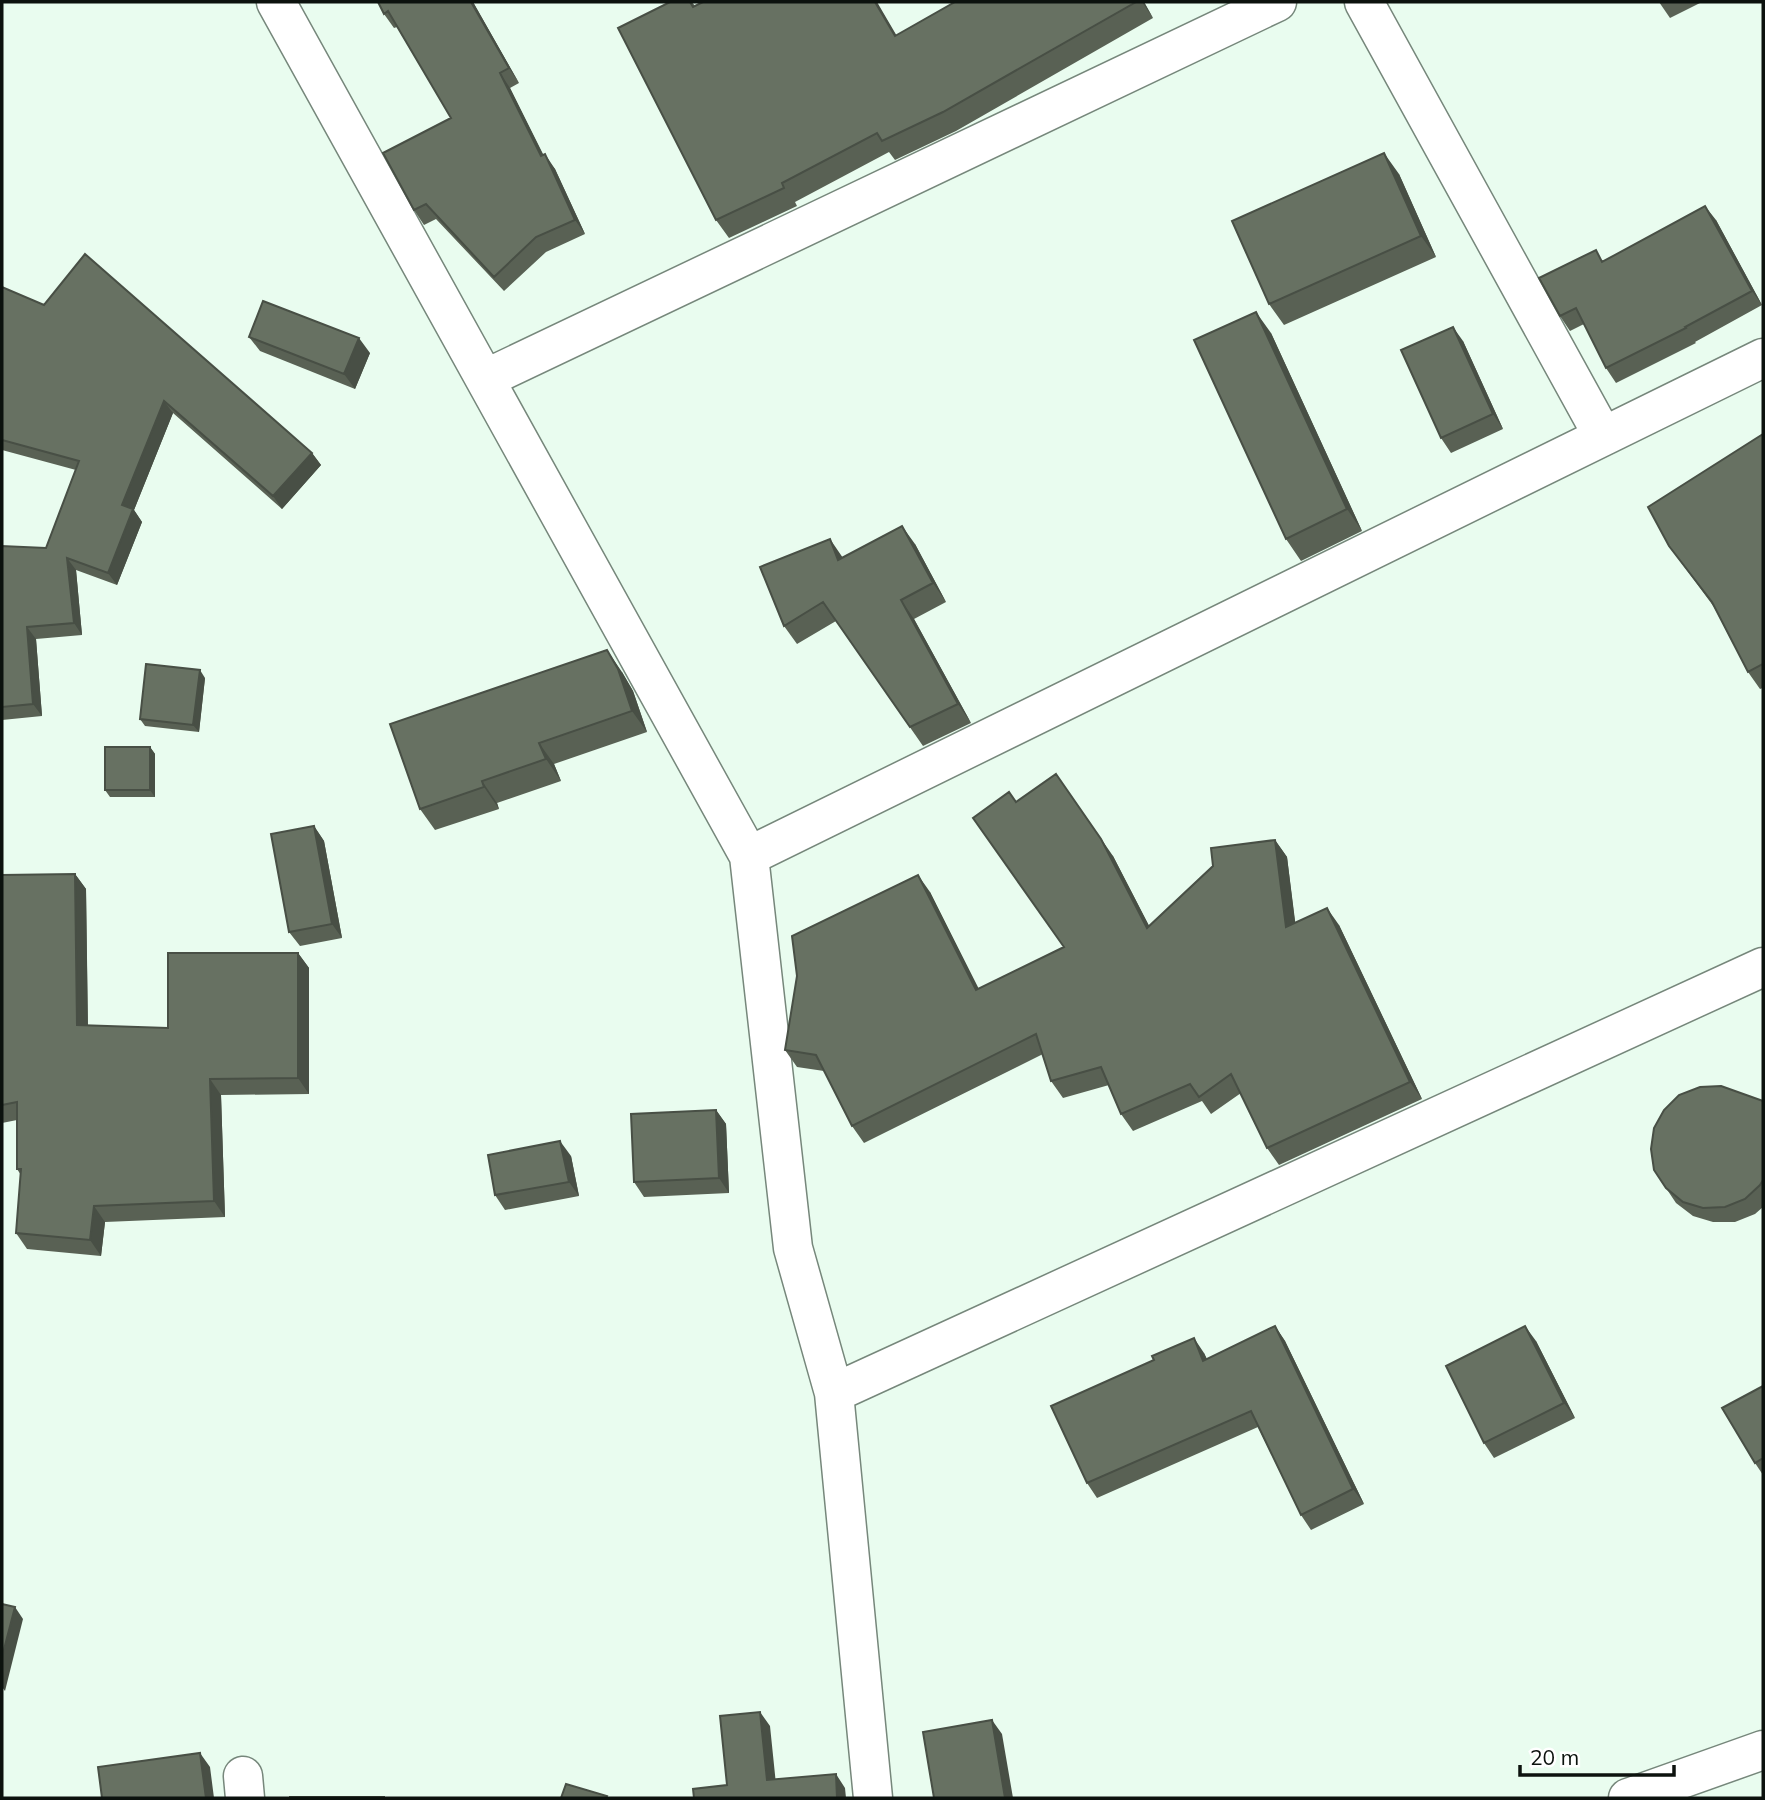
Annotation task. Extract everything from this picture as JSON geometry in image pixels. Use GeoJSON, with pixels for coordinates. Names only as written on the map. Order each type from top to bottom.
{"type":"FeatureCollection","features":[{"type":"Feature","properties":{"kind":"street"},"geometry":{"type":"LineString","coordinates":[[276,2],[749,856],[793,1248],[834,1393],[873,1798]]}},
{"type":"Feature","properties":{"kind":"street"},"geometry":{"type":"LineString","coordinates":[[485,379],[1277,2]]}},
{"type":"Feature","properties":{"kind":"street"},"geometry":{"type":"LineString","coordinates":[[1364,2],[1602,436]]}},
{"type":"Feature","properties":{"kind":"street"},"geometry":{"type":"LineString","coordinates":[[749,856],[1763,358]]}},
{"type":"Feature","properties":{"kind":"street"},"geometry":{"type":"LineString","coordinates":[[834,1393],[1763,967]]}},
{"type":"Feature","properties":{"kind":"street"},"geometry":{"type":"LineString","coordinates":[[1628,1798],[1763,1750]]}},
{"type":"Feature","properties":{"kind":"building"},"geometry":{"type":"Polygon","coordinates":[[[378,2],[471,2],[509,68],[500,73],[541,156],[545,154],[575,220],[536,237],[494,277],[426,204],[414,210],[383,153],[451,118],[388,11],[384,14],[378,2]]]}},
{"type":"Feature","properties":{"kind":"building"},"geometry":{"type":"Polygon","coordinates":[[[670,2],[690,2],[693,7],[703,2],[875,2],[895,36],[955,2],[1136,2],[943,112],[882,141],[877,133],[782,183],[784,188],[716,220],[618,28],[670,2]]]}},
{"type":"Feature","properties":{"kind":"building"},"geometry":{"type":"Polygon","coordinates":[[[1384,153],[1421,236],[1269,304],[1232,221],[1384,153]]]}},
{"type":"Feature","properties":{"kind":"building"},"geometry":{"type":"Polygon","coordinates":[[[1705,206],[1752,291],[1606,368],[1576,308],[1560,316],[1539,278],[1596,250],[1602,262],[1705,206]]]}},
{"type":"Feature","properties":{"kind":"building"},"geometry":{"type":"Polygon","coordinates":[[[85,254],[312,453],[273,496],[164,401],[122,505],[133,509],[108,573],[67,558],[74,623],[27,627],[33,704],[2,707],[2,546],[46,548],[79,461],[2,440],[2,287],[44,305],[85,254]]]}},
{"type":"Feature","properties":{"kind":"building"},"geometry":{"type":"Polygon","coordinates":[[[263,301],[359,338],[344,374],[249,337],[263,301]]]}},
{"type":"Feature","properties":{"kind":"building"},"geometry":{"type":"Polygon","coordinates":[[[1256,312],[1347,509],[1286,539],[1194,340],[1256,312]]]}},
{"type":"Feature","properties":{"kind":"building"},"geometry":{"type":"Polygon","coordinates":[[[1453,327],[1493,414],[1441,438],[1401,350],[1453,327]]]}},
{"type":"Feature","properties":{"kind":"building"},"geometry":{"type":"Polygon","coordinates":[[[1763,434],[1763,664],[1748,672],[1712,602],[1669,546],[1648,507],[1763,434]]]}},
{"type":"Feature","properties":{"kind":"building"},"geometry":{"type":"Polygon","coordinates":[[[902,526],[933,583],[901,600],[958,704],[910,727],[823,602],[784,626],[760,567],[830,539],[838,560],[902,526]]]}},
{"type":"Feature","properties":{"kind":"building"},"geometry":{"type":"Polygon","coordinates":[[[607,650],[618,669],[632,711],[539,743],[546,759],[482,781],[484,787],[420,809],[390,724],[607,650]]]}},
{"type":"Feature","properties":{"kind":"building"},"geometry":{"type":"Polygon","coordinates":[[[146,664],[200,670],[193,725],[140,719],[146,664]]]}},
{"type":"Feature","properties":{"kind":"building"},"geometry":{"type":"Polygon","coordinates":[[[105,747],[150,747],[150,790],[105,790],[105,747]]]}},
{"type":"Feature","properties":{"kind":"building"},"geometry":{"type":"Polygon","coordinates":[[[1056,774],[1101,839],[1147,928],[1213,866],[1211,848],[1275,840],[1286,927],[1327,908],[1410,1082],[1267,1148],[1231,1074],[1199,1097],[1190,1084],[1121,1114],[1101,1067],[1051,1081],[1036,1034],[852,1126],[816,1055],[785,1050],[797,976],[792,936],[918,875],[976,990],[1064,947],[973,818],[1009,792],[1016,802],[1056,774]]]}},
{"type":"Feature","properties":{"kind":"building"},"geometry":{"type":"Polygon","coordinates":[[[314,826],[332,924],[289,932],[271,834],[314,826]]]}},
{"type":"Feature","properties":{"kind":"building"},"geometry":{"type":"Polygon","coordinates":[[[75,874],[77,1025],[168,1028],[168,953],[298,953],[298,1078],[210,1079],[214,1201],[94,1206],[90,1240],[16,1233],[21,1169],[17,1169],[17,1102],[2,1105],[2,875],[75,874]]]}},
{"type":"Feature","properties":{"kind":"building"},"geometry":{"type":"Polygon","coordinates":[[[1721,1086],[1763,1101],[1763,1180],[1745,1199],[1725,1207],[1703,1208],[1683,1202],[1666,1188],[1654,1170],[1651,1149],[1654,1128],[1664,1110],[1679,1095],[1700,1087],[1721,1086]]]}},
{"type":"Feature","properties":{"kind":"building"},"geometry":{"type":"Polygon","coordinates":[[[716,1110],[719,1178],[634,1182],[631,1114],[716,1110]]]}},
{"type":"Feature","properties":{"kind":"building"},"geometry":{"type":"Polygon","coordinates":[[[560,1141],[569,1182],[495,1195],[488,1155],[560,1141]]]}},
{"type":"Feature","properties":{"kind":"building"},"geometry":{"type":"Polygon","coordinates":[[[1275,1326],[1353,1489],[1301,1515],[1251,1411],[1087,1483],[1051,1406],[1154,1360],[1152,1356],[1194,1338],[1203,1361],[1275,1326]]]}},
{"type":"Feature","properties":{"kind":"building"},"geometry":{"type":"Polygon","coordinates":[[[1525,1326],[1564,1403],[1484,1443],[1446,1366],[1525,1326]]]}},
{"type":"Feature","properties":{"kind":"building"},"geometry":{"type":"Polygon","coordinates":[[[1763,1386],[1763,1458],[1755,1463],[1722,1408],[1763,1386]]]}},
{"type":"Feature","properties":{"kind":"building"},"geometry":{"type":"Polygon","coordinates":[[[2,1604],[15,1607],[2,1657],[2,1604]]]}},
{"type":"Feature","properties":{"kind":"building"},"geometry":{"type":"Polygon","coordinates":[[[760,1712],[767,1780],[836,1774],[837,1798],[694,1798],[693,1789],[727,1785],[720,1716],[760,1712]]]}},
{"type":"Feature","properties":{"kind":"building"},"geometry":{"type":"Polygon","coordinates":[[[992,1720],[1005,1798],[934,1798],[923,1732],[992,1720]]]}},
{"type":"Feature","properties":{"kind":"building"},"geometry":{"type":"Polygon","coordinates":[[[200,1753],[206,1798],[102,1798],[98,1767],[200,1753]]]}},
{"type":"Feature","properties":{"kind":"building"},"geometry":{"type":"Polygon","coordinates":[[[566,1784],[607,1796],[561,1798],[566,1784]]]}},
{"type":"Feature","properties":{"kind":"building"},"geometry":{"type":"Polygon","coordinates":[[[384,1797],[384,1798],[290,1798],[384,1797]]]}}]}
